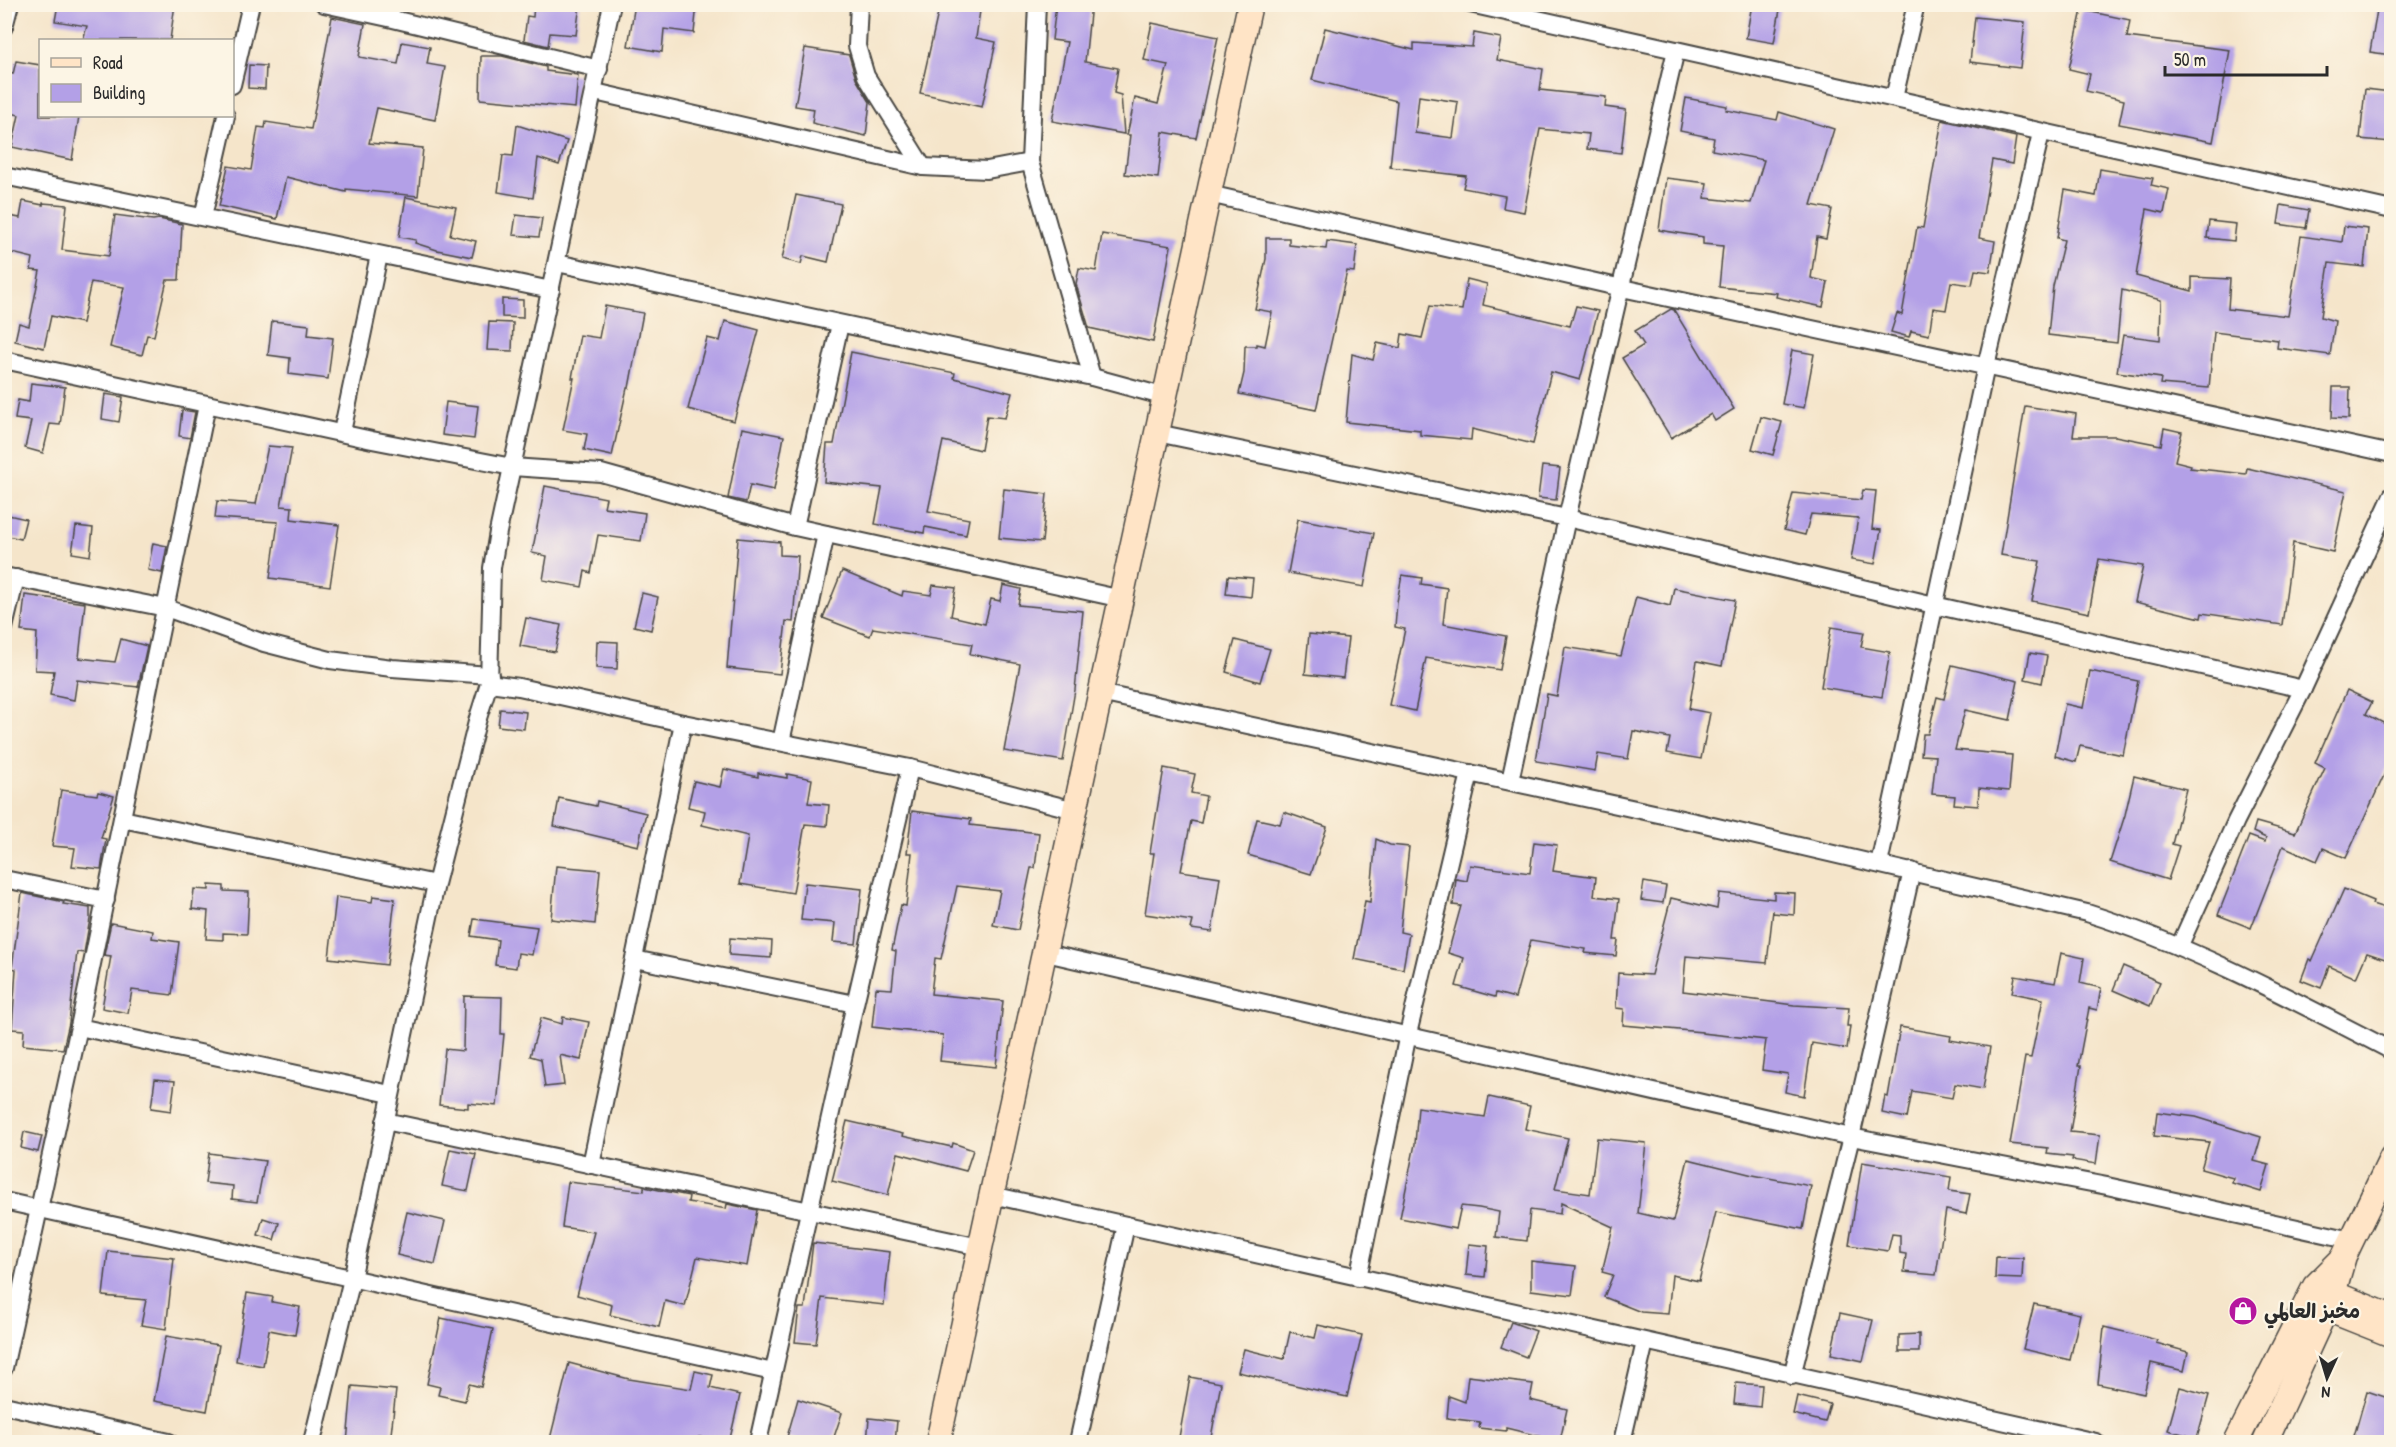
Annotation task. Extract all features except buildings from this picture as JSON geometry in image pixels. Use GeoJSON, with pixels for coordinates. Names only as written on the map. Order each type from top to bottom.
{"type":"FeatureCollection","features":[{"type":"Feature","properties":{"kind":"street"},"geometry":{"type":"LineString","coordinates":[[4,27],[10,4]]}},
{"type":"Feature","properties":{"kind":"street"},"geometry":{"type":"LineString","coordinates":[[234,76],[251,4]]}},
{"type":"Feature","properties":{"kind":"street"},"geometry":{"type":"LineString","coordinates":[[324,4],[599,69]]}},
{"type":"Feature","properties":{"kind":"street"},"geometry":{"type":"LineString","coordinates":[[312,1443],[352,1279],[436,884],[490,679],[492,568],[612,4]]}},
{"type":"Feature","properties":{"kind":"street"},"geometry":{"type":"LineString","coordinates":[[859,4],[857,46],[866,76],[923,167]]}},
{"type":"Feature","properties":{"kind":"street"},"geometry":{"type":"LineString","coordinates":[[1037,4],[1030,162],[1092,377]]}},
{"type":"Feature","properties":{"kind":"street"},"geometry":{"type":"LineString","coordinates":[[938,1443],[1250,4]]}},
{"type":"Feature","properties":{"kind":"street"},"geometry":{"type":"LineString","coordinates":[[1470,4],[2391,210]]}},
{"type":"Feature","properties":{"kind":"street"},"geometry":{"type":"LineString","coordinates":[[1894,99],[1916,4]]}},
{"type":"Feature","properties":{"kind":"street"},"geometry":{"type":"LineString","coordinates":[[1509,780],[1567,518],[1676,50]]}},
{"type":"Feature","properties":{"kind":"street"},"geometry":{"type":"LineString","coordinates":[[595,92],[923,167],[987,170],[1030,162]]}},
{"type":"Feature","properties":{"kind":"street"},"geometry":{"type":"LineString","coordinates":[[202,218],[226,117]]}},
{"type":"Feature","properties":{"kind":"street"},"geometry":{"type":"LineString","coordinates":[[1879,864],[1986,366],[2041,132]]}},
{"type":"Feature","properties":{"kind":"street"},"geometry":{"type":"LineString","coordinates":[[4,176],[551,290]]}},
{"type":"Feature","properties":{"kind":"street"},"geometry":{"type":"LineString","coordinates":[[1209,194],[1622,288],[2391,454]]}},
{"type":"Feature","properties":{"kind":"street"},"geometry":{"type":"LineString","coordinates":[[342,432],[379,255]]}},
{"type":"Feature","properties":{"kind":"street"},"geometry":{"type":"LineString","coordinates":[[557,264],[1092,377],[1166,397]]}},
{"type":"Feature","properties":{"kind":"street"},"geometry":{"type":"LineString","coordinates":[[795,528],[840,324]]}},
{"type":"Feature","properties":{"kind":"street"},"geometry":{"type":"LineString","coordinates":[[4,360],[207,405],[512,467],[601,473],[795,528],[1122,599]]}},
{"type":"Feature","properties":{"kind":"street"},"geometry":{"type":"LineString","coordinates":[[4,1368],[106,900],[207,405]]}},
{"type":"Feature","properties":{"kind":"street"},"geometry":{"type":"LineString","coordinates":[[1157,433],[1567,518],[2303,689]]}},
{"type":"Feature","properties":{"kind":"street"},"geometry":{"type":"LineString","coordinates":[[2180,947],[2236,820],[2303,689],[2391,496]]}},
{"type":"Feature","properties":{"kind":"street"},"geometry":{"type":"LineString","coordinates":[[781,742],[826,534]]}},
{"type":"Feature","properties":{"kind":"street"},"geometry":{"type":"LineString","coordinates":[[4,628],[10,577],[166,608],[264,643],[330,660],[490,679],[683,723],[910,768],[1075,810]]}},
{"type":"Feature","properties":{"kind":"street"},"geometry":{"type":"LineString","coordinates":[[1100,693],[1509,780],[1912,871],[2086,913],[2128,926],[2180,947],[2391,1051]]}},
{"type":"Feature","properties":{"kind":"street"},"geometry":{"type":"LineString","coordinates":[[591,1165],[683,723]]}},
{"type":"Feature","properties":{"kind":"street"},"geometry":{"type":"LineString","coordinates":[[758,1443],[855,1004],[910,768]]}},
{"type":"Feature","properties":{"kind":"street"},"geometry":{"type":"LineString","coordinates":[[1358,1278],[1408,1034],[1470,773]]}},
{"type":"Feature","properties":{"kind":"street"},"geometry":{"type":"LineString","coordinates":[[122,819],[436,884]]}},
{"type":"Feature","properties":{"kind":"street"},"geometry":{"type":"LineString","coordinates":[[1792,1376],[1851,1137],[1912,871]]}},
{"type":"Feature","properties":{"kind":"street"},"geometry":{"type":"LineString","coordinates":[[4,879],[106,900]]}},
{"type":"Feature","properties":{"kind":"street"},"geometry":{"type":"LineString","coordinates":[[1046,953],[1851,1137],[2107,1186],[2348,1248]]}},
{"type":"Feature","properties":{"kind":"street"},"geometry":{"type":"LineString","coordinates":[[634,959],[855,1004]]}},
{"type":"Feature","properties":{"kind":"street"},"geometry":{"type":"LineString","coordinates":[[79,1027],[390,1094]]}},
{"type":"Feature","properties":{"kind":"street"},"geometry":{"type":"LineString","coordinates":[[384,1121],[980,1247]]}},
{"type":"Feature","properties":{"kind":"street"},"geometry":{"type":"LineString","coordinates":[[2236,1443],[2348,1248],[2391,1157]]}},
{"type":"Feature","properties":{"kind":"street"},"geometry":{"type":"LineString","coordinates":[[992,1195],[2096,1443]]}},
{"type":"Feature","properties":{"kind":"street"},"geometry":{"type":"LineString","coordinates":[[4,1201],[773,1372]]}},
{"type":"Feature","properties":{"kind":"street"},"geometry":{"type":"LineString","coordinates":[[1078,1443],[1126,1225]]}},
{"type":"Feature","properties":{"kind":"street"},"geometry":{"type":"LineString","coordinates":[[2320,1298],[2391,1317]]}},
{"type":"Feature","properties":{"kind":"street"},"geometry":{"type":"LineString","coordinates":[[2320,1298],[2391,1335]]}},
{"type":"Feature","properties":{"kind":"street"},"geometry":{"type":"LineString","coordinates":[[2265,1443],[2320,1298]]}},
{"type":"Feature","properties":{"kind":"street"},"geometry":{"type":"LineString","coordinates":[[1622,1443],[1645,1342]]}},
{"type":"Feature","properties":{"kind":"street"},"geometry":{"type":"LineString","coordinates":[[4,1405],[169,1443]]}},
{"type":"Feature","properties":{"kind":"place","name":"مخبز العالمي"},"geometry":{"type":"Point","coordinates":[2243,1311]}}]}
